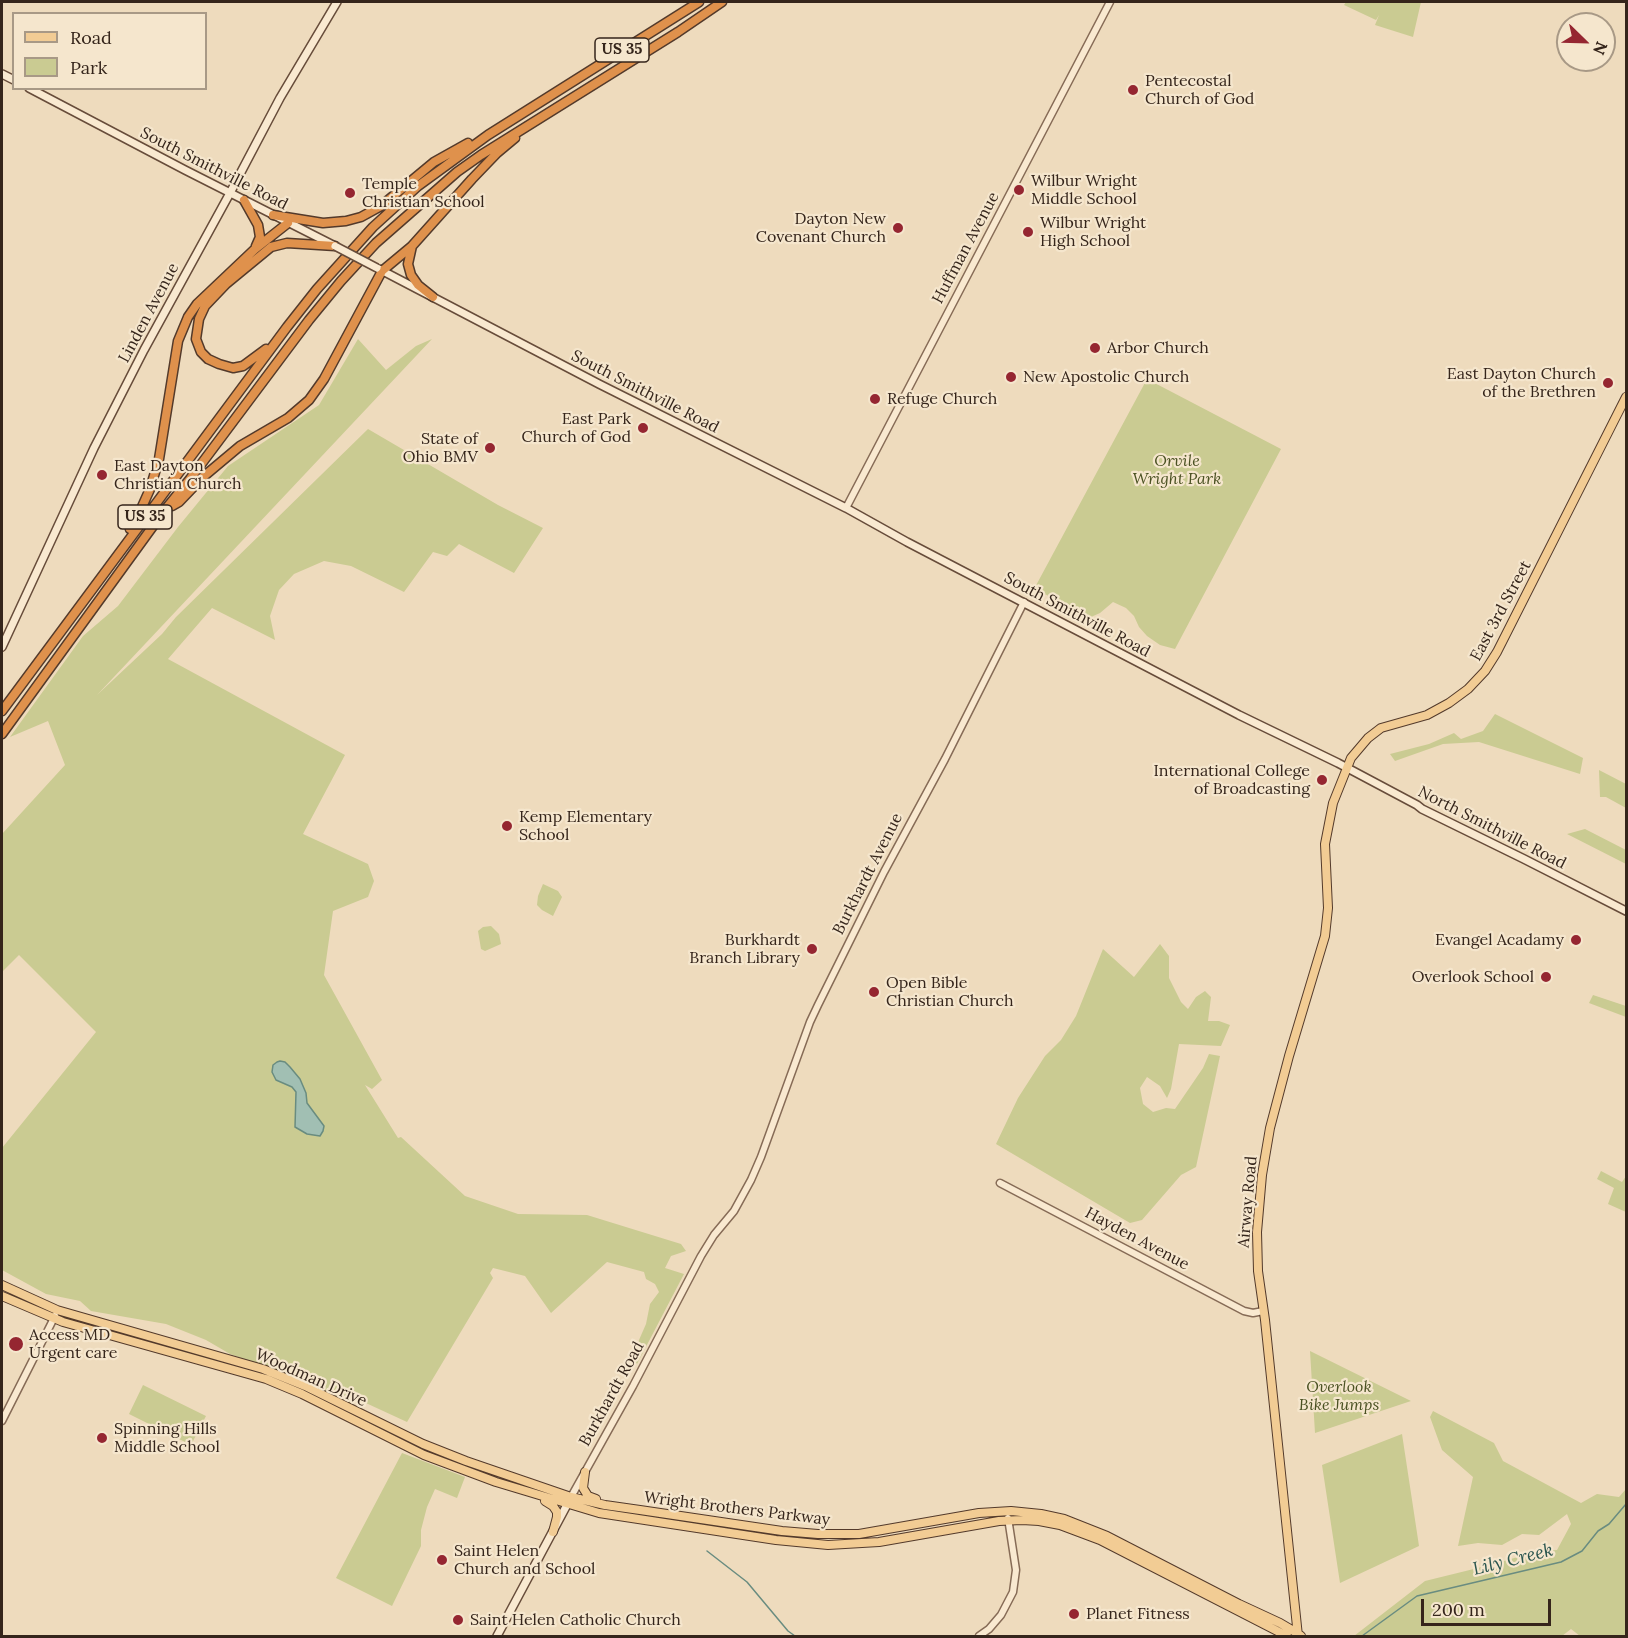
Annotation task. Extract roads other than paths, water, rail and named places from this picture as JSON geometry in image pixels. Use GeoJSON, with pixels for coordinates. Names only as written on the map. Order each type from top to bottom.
{"type":"FeatureCollection","features":[{"type":"Feature","properties":{"kind":"highway","name":"US 35"},"geometry":{"type":"LineString","coordinates":[[2,711],[284,332],[317,289],[373,226],[426,180],[488,135],[699,2]]}},
{"type":"Feature","properties":{"kind":"highway","name":"US 35"},"geometry":{"type":"LineString","coordinates":[[2,734],[164,511],[309,320],[376,243],[457,172],[536,120],[678,33],[722,2]]}},
{"type":"Feature","properties":{"kind":"highway"},"geometry":{"type":"LineString","coordinates":[[273,215],[323,223],[361,217],[381,206],[434,162],[515,117]]}},
{"type":"Feature","properties":{"kind":"highway"},"geometry":{"type":"LineString","coordinates":[[164,511],[178,502],[240,446],[288,418],[309,400],[324,379],[380,270],[412,246],[472,178],[536,120]]}},
{"type":"Feature","properties":{"kind":"highway"},"geometry":{"type":"LineString","coordinates":[[244,200],[258,225],[260,237],[255,249]]}},
{"type":"Feature","properties":{"kind":"highway"},"geometry":{"type":"LineString","coordinates":[[108,567],[137,518],[150,489],[159,459],[178,341],[188,317],[197,304],[255,249],[288,223]]}},
{"type":"Feature","properties":{"kind":"highway"},"geometry":{"type":"LineString","coordinates":[[284,332],[261,354],[243,366],[233,368],[208,359],[201,352],[196,339],[204,306],[226,284],[271,247],[287,243],[335,246]]}},
{"type":"Feature","properties":{"kind":"highway"},"geometry":{"type":"LineString","coordinates":[[412,246],[408,264],[411,275],[418,285],[433,297]]}},
{"type":"Feature","properties":{"kind":"main road","name":"Linden Avenue"},"geometry":{"type":"LineString","coordinates":[[2,646],[119,397],[280,98],[337,2]]}},
{"type":"Feature","properties":{"kind":"main road","name":"South Smithville Road"},"geometry":{"type":"LineString","coordinates":[[33,90],[599,384],[846,508],[1251,721],[1346,768]]}},
{"type":"Feature","properties":{"kind":"main road","name":"East 3rd Street"},"geometry":{"type":"LineString","coordinates":[[1330,813],[1346,768],[1355,752],[1375,732],[1391,724],[1427,715],[1439,709],[1468,689],[1485,670],[1497,652],[1626,397]]}},
{"type":"Feature","properties":{"kind":"main road","name":"North Smithville Road"},"geometry":{"type":"LineString","coordinates":[[1346,768],[1422,809],[1626,911]]}},
{"type":"Feature","properties":{"kind":"main road","name":"Airway Road"},"geometry":{"type":"LineString","coordinates":[[1299,1635],[1263,1311],[1257,1244],[1258,1204],[1268,1137],[1278,1095],[1325,936],[1328,908],[1325,844],[1330,813]]}},
{"type":"Feature","properties":{"kind":"main road","name":"Woodman Drive"},"geometry":{"type":"LineString","coordinates":[[2,1285],[57,1310],[270,1371],[319,1392],[423,1444],[569,1500]]}},
{"type":"Feature","properties":{"kind":"main road","name":"Woodman Drive"},"geometry":{"type":"LineString","coordinates":[[2,1296],[54,1319],[266,1379],[424,1455],[519,1489],[569,1500]]}},
{"type":"Feature","properties":{"kind":"main road"},"geometry":{"type":"LineString","coordinates":[[585,1472],[583,1488],[588,1496],[619,1507]]}},
{"type":"Feature","properties":{"kind":"main road"},"geometry":{"type":"LineString","coordinates":[[519,1489],[556,1509],[557,1517],[553,1532]]}},
{"type":"Feature","properties":{"kind":"main road","name":"Wright Brothers Parkway"},"geometry":{"type":"LineString","coordinates":[[569,1500],[782,1531],[825,1534],[859,1534],[979,1513],[1039,1521],[1060,1525],[1100,1540],[1287,1636]]}},
{"type":"Feature","properties":{"kind":"main road","name":"Wright Brothers Parkway"},"geometry":{"type":"LineString","coordinates":[[569,1500],[618,1517],[828,1545],[879,1542],[987,1522],[1025,1512],[1053,1516],[1090,1529],[1280,1623],[1299,1635]]}},
{"type":"Feature","properties":{"kind":"main road","name":"Burkhardt Road"},"geometry":{"type":"LineString","coordinates":[[497,1636],[569,1500]]}},
{"type":"Feature","properties":{"kind":"main road"},"geometry":{"type":"LineString","coordinates":[[1280,1623],[1288,1622],[1294,1602]]}},
{"type":"Feature","properties":{"kind":"main road"},"geometry":{"type":"LineString","coordinates":[[1246,1615],[1273,1623],[1299,1635]]}},
{"type":"Feature","properties":{"kind":"street","name":"Huffman Avenue"},"geometry":{"type":"LineString","coordinates":[[846,508],[1110,2]]}},
{"type":"Feature","properties":{"kind":"street","name":"Burkhardt Avenue"},"geometry":{"type":"LineString","coordinates":[[757,1168],[810,1022],[884,872],[945,759],[1024,602]]}},
{"type":"Feature","properties":{"kind":"street","name":"Burkhardt Road"},"geometry":{"type":"LineString","coordinates":[[569,1500],[633,1386],[701,1256],[735,1208],[757,1168]]}},
{"type":"Feature","properties":{"kind":"street","name":"Hayden Avenue"},"geometry":{"type":"LineString","coordinates":[[1000,1183],[1244,1311],[1253,1313],[1263,1311]]}},
{"type":"Feature","properties":{"kind":"street"},"geometry":{"type":"LineString","coordinates":[[2,1421],[57,1310]]}},
{"type":"Feature","properties":{"kind":"street"},"geometry":{"type":"LineString","coordinates":[[979,1636],[989,1629],[1001,1615],[1013,1592],[1016,1570],[1007,1516]]}},
{"type":"Feature","properties":{"kind":"waterway","name":"Lily Creek"},"geometry":{"type":"LineString","coordinates":[[1362,1636],[1417,1596],[1561,1562],[1582,1551],[1598,1531],[1609,1524],[1626,1504]]}},
{"type":"Feature","properties":{"kind":"waterway"},"geometry":{"type":"LineString","coordinates":[[707,1551],[747,1582],[788,1631],[795,1636]]}},
{"type":"Feature","properties":{"kind":"place","name":"Pentecostal Church of God"},"geometry":{"type":"Point","coordinates":[1133,90]}},
{"type":"Feature","properties":{"kind":"place","name":"Wilbur Wright Middle School"},"geometry":{"type":"Point","coordinates":[1019,190]}},
{"type":"Feature","properties":{"kind":"place","name":"Temple Christian School"},"geometry":{"type":"Point","coordinates":[350,193]}},
{"type":"Feature","properties":{"kind":"place","name":"Dayton New Covenant Church"},"geometry":{"type":"Point","coordinates":[898,228]}},
{"type":"Feature","properties":{"kind":"place","name":"Wilbur Wright High School"},"geometry":{"type":"Point","coordinates":[1028,232]}},
{"type":"Feature","properties":{"kind":"place","name":"Arbor Church"},"geometry":{"type":"Point","coordinates":[1095,348]}},
{"type":"Feature","properties":{"kind":"place","name":"New Apostolic Church"},"geometry":{"type":"Point","coordinates":[1011,377]}},
{"type":"Feature","properties":{"kind":"place","name":"East Dayton Church of the Brethren"},"geometry":{"type":"Point","coordinates":[1608,383]}},
{"type":"Feature","properties":{"kind":"place","name":"Refuge Church"},"geometry":{"type":"Point","coordinates":[875,399]}},
{"type":"Feature","properties":{"kind":"place","name":"East Park Church of God"},"geometry":{"type":"Point","coordinates":[643,428]}},
{"type":"Feature","properties":{"kind":"place","name":"State of Ohio BMV"},"geometry":{"type":"Point","coordinates":[490,448]}},
{"type":"Feature","properties":{"kind":"place","name":"East Dayton Christian Church"},"geometry":{"type":"Point","coordinates":[102,475]}},
{"type":"Feature","properties":{"kind":"place","name":"International College of Broadcasting"},"geometry":{"type":"Point","coordinates":[1322,780]}},
{"type":"Feature","properties":{"kind":"place","name":"Kemp Elementary School"},"geometry":{"type":"Point","coordinates":[507,826]}},
{"type":"Feature","properties":{"kind":"place","name":"Evangel Acadamy"},"geometry":{"type":"Point","coordinates":[1576,940]}},
{"type":"Feature","properties":{"kind":"place","name":"Burkhardt Branch Library"},"geometry":{"type":"Point","coordinates":[812,949]}},
{"type":"Feature","properties":{"kind":"place","name":"Overlook School"},"geometry":{"type":"Point","coordinates":[1546,977]}},
{"type":"Feature","properties":{"kind":"place","name":"Open Bible Christian Church"},"geometry":{"type":"Point","coordinates":[874,992]}},
{"type":"Feature","properties":{"kind":"place","name":"Access MD Urgent care"},"geometry":{"type":"Point","coordinates":[16,1344]}},
{"type":"Feature","properties":{"kind":"place","name":"Spinning Hills Middle School"},"geometry":{"type":"Point","coordinates":[102,1438]}},
{"type":"Feature","properties":{"kind":"place","name":"Saint Helen Church and School"},"geometry":{"type":"Point","coordinates":[442,1560]}},
{"type":"Feature","properties":{"kind":"place","name":"Planet Fitness"},"geometry":{"type":"Point","coordinates":[1074,1614]}},
{"type":"Feature","properties":{"kind":"place","name":"Saint Helen Catholic Church"},"geometry":{"type":"Point","coordinates":[458,1620]}},
{"type":"Feature","properties":{"kind":"park label","name":"Orvile Wright Park"},"geometry":{"type":"Point","coordinates":[1177,470]}},
{"type":"Feature","properties":{"kind":"park label","name":"Overlook Bike Jumps"},"geometry":{"type":"Point","coordinates":[1339,1396]}}]}
